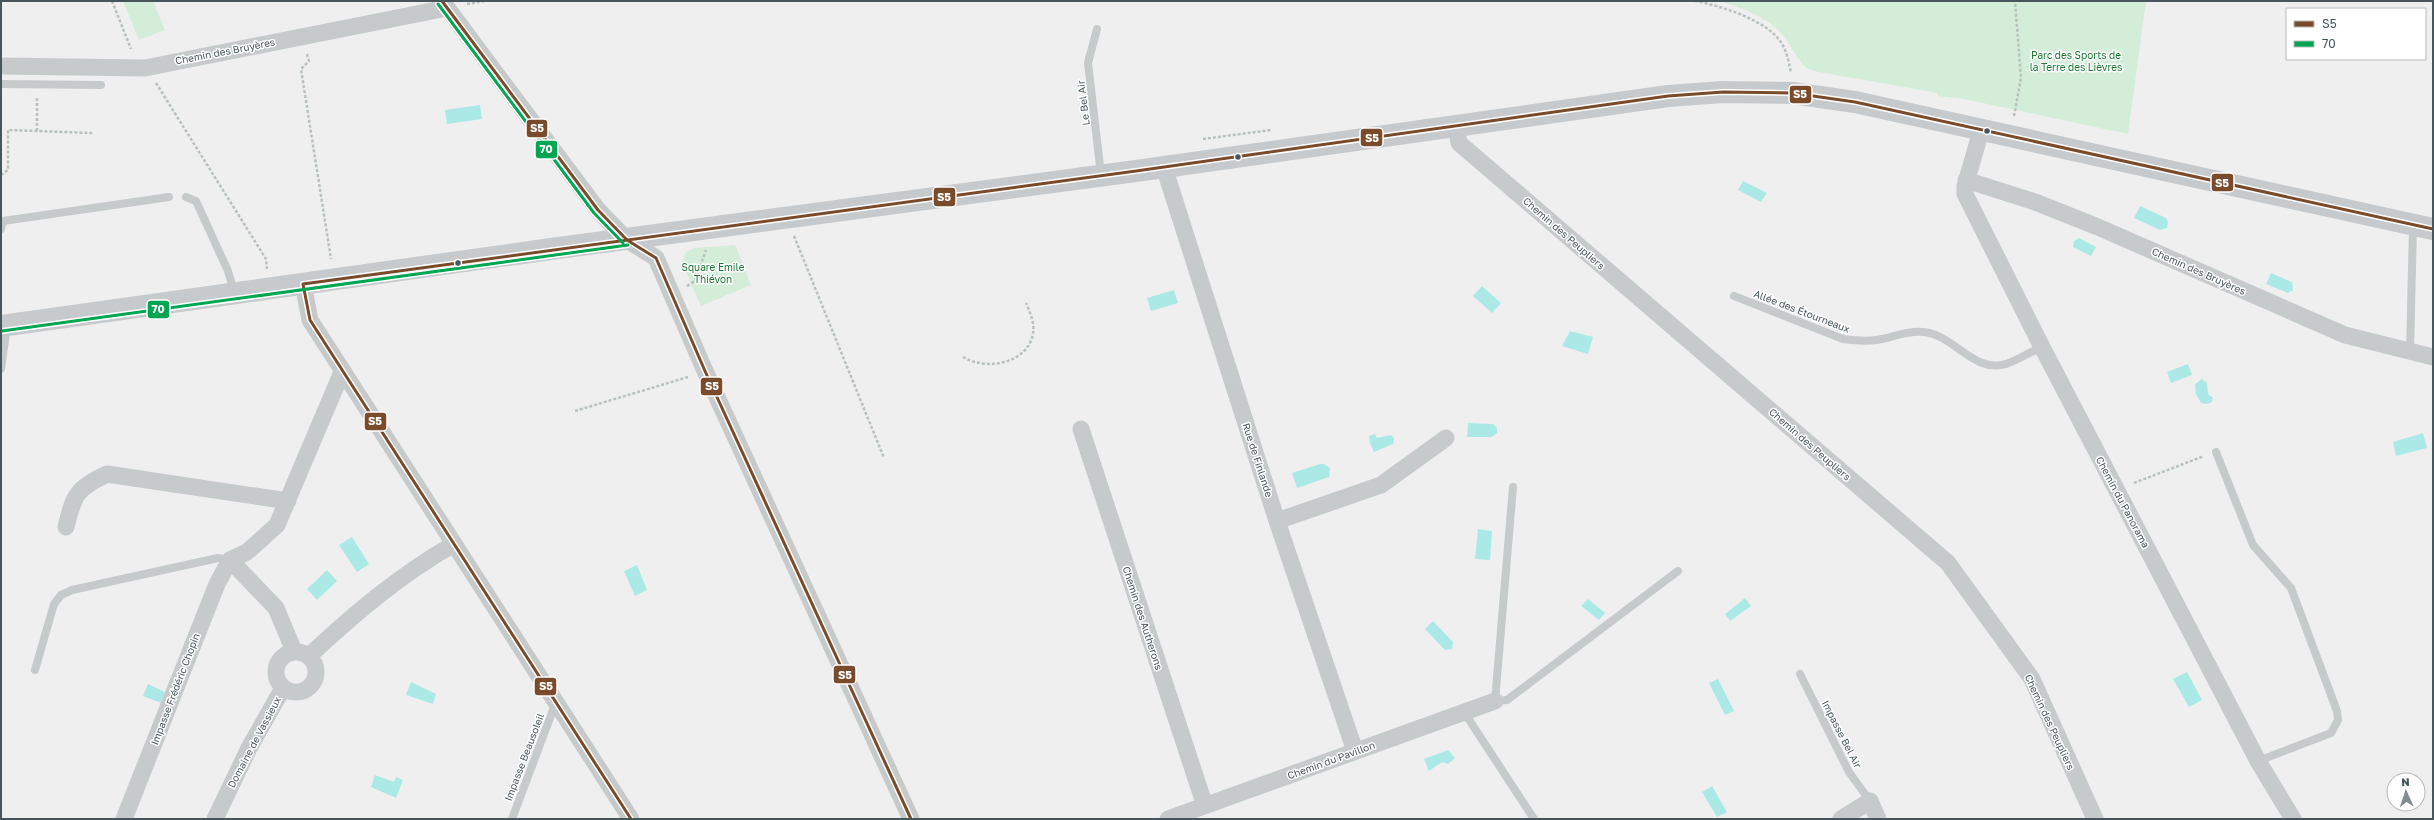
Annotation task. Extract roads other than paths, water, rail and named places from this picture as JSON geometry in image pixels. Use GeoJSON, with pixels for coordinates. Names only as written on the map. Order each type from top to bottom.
{"type":"FeatureCollection","features":[{"type":"Feature","properties":{"kind":"street","name":"Chemin des Bruyères"},"geometry":{"type":"LineString","coordinates":[[1,66],[142,68],[304,36],[444,4]]}},
{"type":"Feature","properties":{"kind":"street"},"geometry":{"type":"LineString","coordinates":[[444,4],[598,210],[627,240],[656,258],[670,294],[911,819]]}},
{"type":"Feature","properties":{"kind":"street"},"geometry":{"type":"LineString","coordinates":[[4,326],[270,288],[1101,176],[1668,96],[1723,92],[1792,93],[1855,102],[1981,131],[2423,227]]}},
{"type":"Feature","properties":{"kind":"street","name":"Chemin des Peupliers"},"geometry":{"type":"LineString","coordinates":[[1456,126],[1459,142],[1948,564],[2032,679],[2095,819]]}},
{"type":"Feature","properties":{"kind":"street"},"geometry":{"type":"LineString","coordinates":[[1966,180],[1981,131]]}},
{"type":"Feature","properties":{"kind":"street","name":"Rue de Finlande"},"geometry":{"type":"LineString","coordinates":[[1164,167],[1277,520],[1355,751]]}},
{"type":"Feature","properties":{"kind":"street","name":"Chemin des Bruyères"},"geometry":{"type":"LineString","coordinates":[[1966,180],[2035,202],[2098,227],[2346,335],[2433,357]]}},
{"type":"Feature","properties":{"kind":"street","name":"Chemin du Panorama"},"geometry":{"type":"LineString","coordinates":[[1966,180],[1965,194],[2042,347],[2258,760],[2293,819]]}},
{"type":"Feature","properties":{"kind":"street"},"geometry":{"type":"LineString","coordinates":[[304,284],[310,320],[342,372],[556,701],[630,819]]}},
{"type":"Feature","properties":{"kind":"street"},"geometry":{"type":"LineString","coordinates":[[302,654],[276,608],[230,560],[248,552],[277,525],[342,372]]}},
{"type":"Feature","properties":{"kind":"street","name":"Chemin des Autherons"},"geometry":{"type":"LineString","coordinates":[[1081,429],[1205,806]]}},
{"type":"Feature","properties":{"kind":"street"},"geometry":{"type":"LineString","coordinates":[[1277,520],[1381,485],[1446,438]]}},
{"type":"Feature","properties":{"kind":"street"},"geometry":{"type":"LineString","coordinates":[[66,527],[74,497],[88,483],[107,474],[288,501]]}},
{"type":"Feature","properties":{"kind":"street","name":"Domaine de Vassieux"},"geometry":{"type":"LineString","coordinates":[[302,654],[317,668],[315,682],[304,691],[290,692],[283,688],[276,677],[278,663],[287,654],[302,654],[419,564],[454,544]]}},
{"type":"Feature","properties":{"kind":"street","name":"Impasse Frédéric Chopin"},"geometry":{"type":"LineString","coordinates":[[124,819],[216,584],[230,560]]}},
{"type":"Feature","properties":{"kind":"street","name":"Domaine de Vassieux"},"geometry":{"type":"LineString","coordinates":[[215,819],[249,748],[283,688]]}},
{"type":"Feature","properties":{"kind":"street","name":"Chemin du Pavillon"},"geometry":{"type":"LineString","coordinates":[[1168,819],[1495,701]]}},
{"type":"Feature","properties":{"kind":"street"},"geometry":{"type":"LineString","coordinates":[[1841,819],[1870,801],[1878,819]]}},
{"type":"Feature","properties":{"kind":"lane","name":"Le Bel Air"},"geometry":{"type":"LineString","coordinates":[[1097,29],[1088,63],[1101,176]]}},
{"type":"Feature","properties":{"kind":"lane"},"geometry":{"type":"LineString","coordinates":[[1,84],[101,85]]}},
{"type":"Feature","properties":{"kind":"lane"},"geometry":{"type":"LineString","coordinates":[[1,229],[4,221],[169,196]]}},
{"type":"Feature","properties":{"kind":"lane"},"geometry":{"type":"LineString","coordinates":[[186,197],[196,201],[228,272],[234,293]]}},
{"type":"Feature","properties":{"kind":"lane"},"geometry":{"type":"LineString","coordinates":[[2410,351],[2423,227]]}},
{"type":"Feature","properties":{"kind":"lane","name":"Allée des Étourneaux"},"geometry":{"type":"LineString","coordinates":[[1734,296],[1843,339],[1860,341],[1877,340],[1909,332],[1935,334],[1985,364],[2006,364],[2042,347]]}},
{"type":"Feature","properties":{"kind":"lane"},"geometry":{"type":"LineString","coordinates":[[1,368],[4,326]]}},
{"type":"Feature","properties":{"kind":"lane"},"geometry":{"type":"LineString","coordinates":[[2216,452],[2253,545],[2291,588],[2337,711],[2338,720],[2331,733],[2258,760]]}},
{"type":"Feature","properties":{"kind":"lane"},"geometry":{"type":"LineString","coordinates":[[1513,487],[1495,701],[1507,700],[1678,572]]}},
{"type":"Feature","properties":{"kind":"lane"},"geometry":{"type":"LineString","coordinates":[[35,670],[54,604],[61,595],[72,590],[218,558],[230,560]]}},
{"type":"Feature","properties":{"kind":"lane","name":"Impasse Bel Air"},"geometry":{"type":"LineString","coordinates":[[1800,674],[1849,772],[1870,801]]}},
{"type":"Feature","properties":{"kind":"lane","name":"Impasse Beausoleil"},"geometry":{"type":"LineString","coordinates":[[512,819],[556,701]]}},
{"type":"Feature","properties":{"kind":"lane"},"geometry":{"type":"LineString","coordinates":[[1464,712],[1534,819]]}},
{"type":"Feature","properties":{"kind":"water"},"geometry":{"type":"Polygon","coordinates":[[[480,105],[482,119],[447,124],[445,110],[480,105]]]}},
{"type":"Feature","properties":{"kind":"water"},"geometry":{"type":"Polygon","coordinates":[[[1743,181],[1767,193],[1761,202],[1738,190],[1743,181]]]}},
{"type":"Feature","properties":{"kind":"water"},"geometry":{"type":"Polygon","coordinates":[[[2140,206],[2166,218],[2168,222],[2167,228],[2160,230],[2134,218],[2140,206]]]}},
{"type":"Feature","properties":{"kind":"water"},"geometry":{"type":"Polygon","coordinates":[[[2079,238],[2096,247],[2091,256],[2073,247],[2074,241],[2079,238]]]}},
{"type":"Feature","properties":{"kind":"water"},"geometry":{"type":"Polygon","coordinates":[[[2271,273],[2292,282],[2293,290],[2288,293],[2266,284],[2271,273]]]}},
{"type":"Feature","properties":{"kind":"water"},"geometry":{"type":"Polygon","coordinates":[[[1482,286],[1501,303],[1492,313],[1473,296],[1482,286]]]}},
{"type":"Feature","properties":{"kind":"water"},"geometry":{"type":"Polygon","coordinates":[[[1174,290],[1178,303],[1151,311],[1147,298],[1174,290]]]}},
{"type":"Feature","properties":{"kind":"water"},"geometry":{"type":"Polygon","coordinates":[[[1570,331],[1593,337],[1588,354],[1562,346],[1570,331]]]}},
{"type":"Feature","properties":{"kind":"water"},"geometry":{"type":"Polygon","coordinates":[[[2188,364],[2192,375],[2171,383],[2167,372],[2188,364]]]}},
{"type":"Feature","properties":{"kind":"water"},"geometry":{"type":"Polygon","coordinates":[[[2202,379],[2207,383],[2208,394],[2213,398],[2212,402],[2207,404],[2201,403],[2196,394],[2195,384],[2202,379]]]}},
{"type":"Feature","properties":{"kind":"water"},"geometry":{"type":"Polygon","coordinates":[[[1468,423],[1493,424],[1497,428],[1497,433],[1492,437],[1467,437],[1468,423]]]}},
{"type":"Feature","properties":{"kind":"water"},"geometry":{"type":"Polygon","coordinates":[[[2423,433],[2427,448],[2396,456],[2393,442],[2423,433]]]}},
{"type":"Feature","properties":{"kind":"water"},"geometry":{"type":"Polygon","coordinates":[[[1375,434],[1377,438],[1391,435],[1394,438],[1393,444],[1374,452],[1369,436],[1375,434]]]}},
{"type":"Feature","properties":{"kind":"water"},"geometry":{"type":"Polygon","coordinates":[[[1324,464],[1330,468],[1329,477],[1297,488],[1292,473],[1324,464]]]}},
{"type":"Feature","properties":{"kind":"water"},"geometry":{"type":"Polygon","coordinates":[[[1478,529],[1492,531],[1490,560],[1475,559],[1478,529]]]}},
{"type":"Feature","properties":{"kind":"water"},"geometry":{"type":"Polygon","coordinates":[[[352,537],[369,564],[357,572],[339,545],[352,537]]]}},
{"type":"Feature","properties":{"kind":"water"},"geometry":{"type":"Polygon","coordinates":[[[637,565],[647,590],[635,596],[624,571],[637,565]]]}},
{"type":"Feature","properties":{"kind":"water"},"geometry":{"type":"Polygon","coordinates":[[[327,570],[337,581],[317,600],[307,589],[327,570]]]}},
{"type":"Feature","properties":{"kind":"water"},"geometry":{"type":"Polygon","coordinates":[[[1745,598],[1751,606],[1730,621],[1725,614],[1745,598]]]}},
{"type":"Feature","properties":{"kind":"water"},"geometry":{"type":"Polygon","coordinates":[[[1588,599],[1605,613],[1599,620],[1581,606],[1588,599]]]}},
{"type":"Feature","properties":{"kind":"water"},"geometry":{"type":"Polygon","coordinates":[[[1433,621],[1453,642],[1452,649],[1445,650],[1425,629],[1433,621]]]}},
{"type":"Feature","properties":{"kind":"water"},"geometry":{"type":"Polygon","coordinates":[[[2187,672],[2202,700],[2189,707],[2173,679],[2187,672]]]}},
{"type":"Feature","properties":{"kind":"water"},"geometry":{"type":"Polygon","coordinates":[[[1718,679],[1734,711],[1725,715],[1709,683],[1718,679]]]}},
{"type":"Feature","properties":{"kind":"water"},"geometry":{"type":"Polygon","coordinates":[[[411,682],[436,694],[433,704],[406,695],[411,682]]]}},
{"type":"Feature","properties":{"kind":"water"},"geometry":{"type":"Polygon","coordinates":[[[148,684],[165,692],[161,703],[143,696],[148,684]]]}},
{"type":"Feature","properties":{"kind":"water"},"geometry":{"type":"Polygon","coordinates":[[[1448,750],[1455,758],[1448,764],[1442,762],[1429,771],[1424,759],[1448,750]]]}},
{"type":"Feature","properties":{"kind":"water"},"geometry":{"type":"Polygon","coordinates":[[[375,775],[394,782],[396,777],[403,780],[396,798],[371,787],[375,775]]]}},
{"type":"Feature","properties":{"kind":"water"},"geometry":{"type":"Polygon","coordinates":[[[1712,786],[1727,812],[1717,817],[1702,792],[1712,786]]]}},
{"type":"Feature","properties":{"kind":"park label","name":"Parc des Sports de la Terre des Lièvres"},"geometry":{"type":"Point","coordinates":[2076,60]}},
{"type":"Feature","properties":{"kind":"park label","name":"Square Emile Thiévon"},"geometry":{"type":"Point","coordinates":[713,272]}}]}
